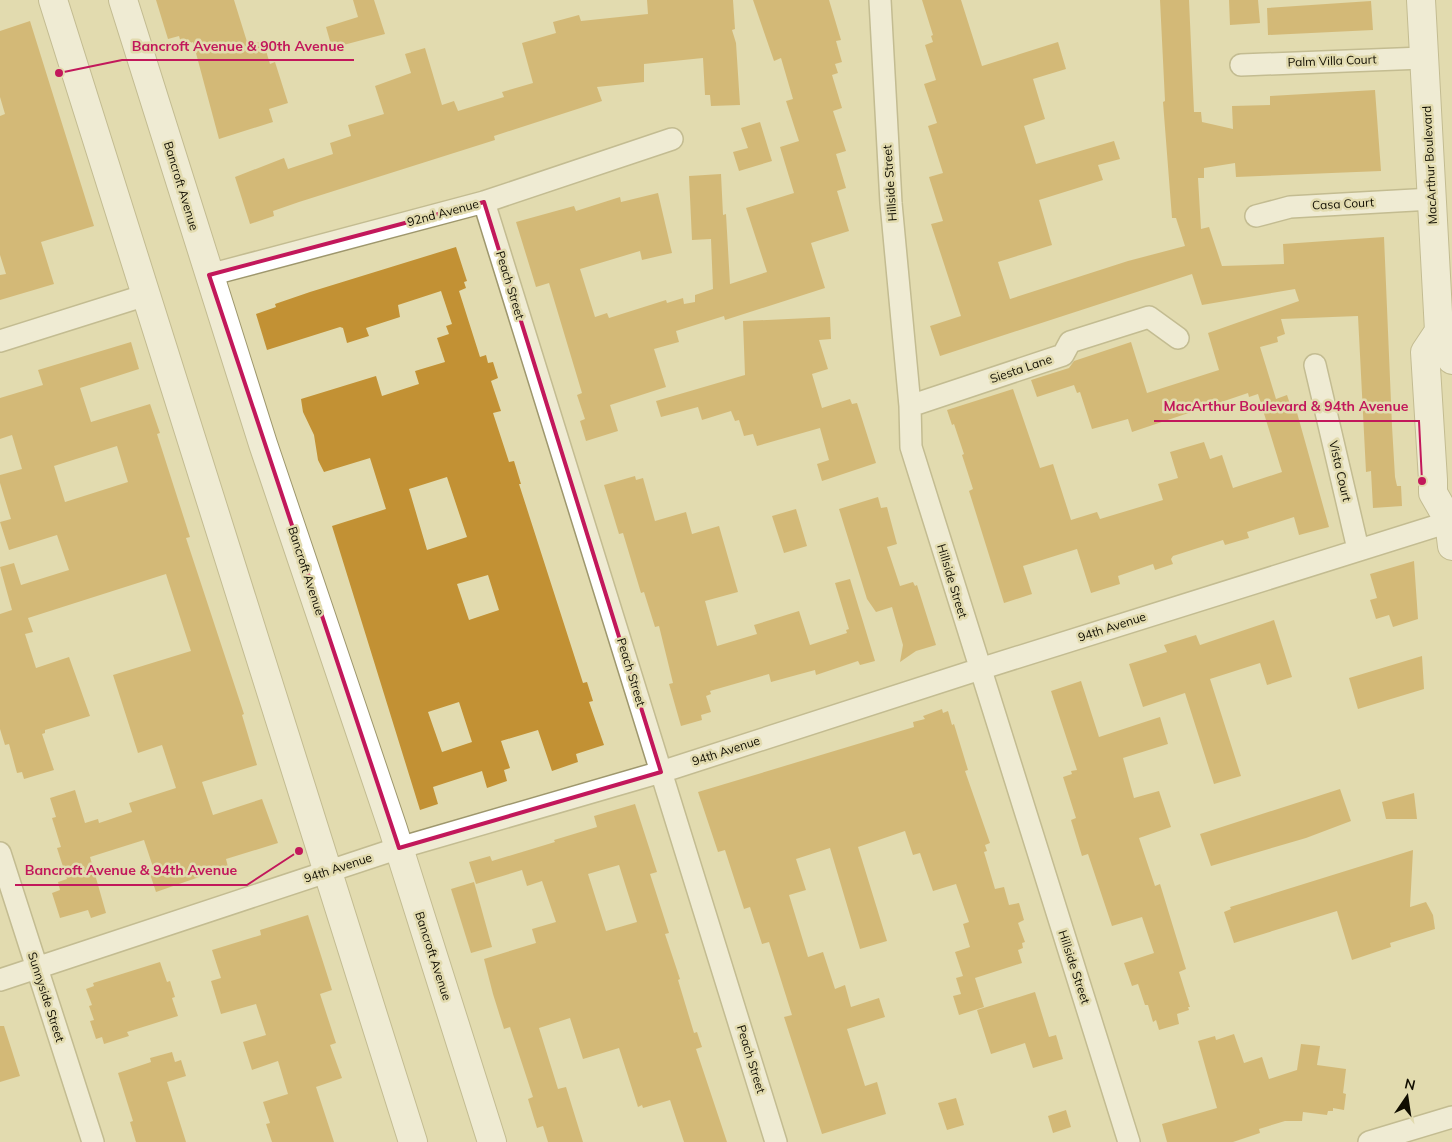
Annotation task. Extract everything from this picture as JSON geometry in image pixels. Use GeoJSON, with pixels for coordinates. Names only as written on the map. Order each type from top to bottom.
{"type":"FeatureCollection","features":[{"type":"Feature","properties":{"kind":"main road"},"geometry":{"type":"LineString","coordinates":[[53,0],[413,1142]]}},
{"type":"Feature","properties":{"kind":"main road","name":"Bancroft Avenue"},"geometry":{"type":"LineString","coordinates":[[122,0],[263,444],[399,848],[492,1142]]}},
{"type":"Feature","properties":{"kind":"main road","name":"MacArthur Boulevard"},"geometry":{"type":"LineString","coordinates":[[1420,0],[1439,331],[1451,350],[1452,360]]}},
{"type":"Feature","properties":{"kind":"main road"},"geometry":{"type":"LineString","coordinates":[[1439,331],[1425,352],[1433,493],[1451,525]]}},
{"type":"Feature","properties":{"kind":"street","name":"Hillside Street"},"geometry":{"type":"LineString","coordinates":[[880,0],[891,202],[910,406],[910,447],[1129,1142]]}},
{"type":"Feature","properties":{"kind":"street","name":"Palm Villa Court"},"geometry":{"type":"LineString","coordinates":[[1241,65],[1424,58]]}},
{"type":"Feature","properties":{"kind":"street","name":"92nd Avenue"},"geometry":{"type":"LineString","coordinates":[[209,275],[484,202],[672,139]]}},
{"type":"Feature","properties":{"kind":"street","name":"Casa Court"},"geometry":{"type":"LineString","coordinates":[[1256,216],[1290,207],[1432,199]]}},
{"type":"Feature","properties":{"kind":"street","name":"Peach Street"},"geometry":{"type":"LineString","coordinates":[[484,202],[776,1142]]}},
{"type":"Feature","properties":{"kind":"street"},"geometry":{"type":"LineString","coordinates":[[0,340],[146,295]]}},
{"type":"Feature","properties":{"kind":"street","name":"Siesta Lane"},"geometry":{"type":"LineString","coordinates":[[910,406],[1062,355],[1070,342],[1149,317],[1178,338]]}},
{"type":"Feature","properties":{"kind":"street","name":"Vista Court"},"geometry":{"type":"LineString","coordinates":[[1315,365],[1358,549]]}},
{"type":"Feature","properties":{"kind":"street","name":"94th Avenue"},"geometry":{"type":"LineString","coordinates":[[0,980],[399,848],[662,772],[1358,549],[1451,525]]}},
{"type":"Feature","properties":{"kind":"street","name":"Sunnyside Street"},"geometry":{"type":"LineString","coordinates":[[0,853],[92,1142]]}},
{"type":"Feature","properties":{"kind":"street"},"geometry":{"type":"LineString","coordinates":[[1369,1142],[1452,1117]]}},
{"type":"Feature","properties":{"kind":"highlighted area"},"geometry":{"type":"Polygon","coordinates":[[[484,202],[661,772],[399,848],[209,275],[484,202]]]}},
{"type":"Feature","properties":{"kind":"building"},"geometry":{"type":"Polygon","coordinates":[[[156,0],[234,0],[248,45],[263,41],[270,64],[275,62],[288,103],[269,109],[273,122],[219,139],[193,42],[182,46],[179,36],[168,39],[156,0]]]}},
{"type":"Feature","properties":{"kind":"building"},"geometry":{"type":"Polygon","coordinates":[[[353,0],[374,0],[385,34],[332,48],[326,27],[358,17],[353,0]]]}},
{"type":"Feature","properties":{"kind":"building"},"geometry":{"type":"Polygon","coordinates":[[[647,0],[733,0],[735,29],[732,30],[736,43],[740,105],[711,106],[710,95],[705,95],[703,58],[644,64],[644,82],[597,87],[602,101],[494,136],[495,140],[273,211],[274,216],[250,224],[235,177],[284,158],[288,169],[333,154],[330,143],[351,136],[348,125],[384,114],[375,86],[411,73],[405,54],[425,48],[442,105],[454,101],[458,111],[504,97],[502,92],[533,83],[522,43],[556,33],[553,22],[579,15],[581,21],[648,14],[647,0]]]}},
{"type":"Feature","properties":{"kind":"building"},"geometry":{"type":"Polygon","coordinates":[[[753,0],[829,0],[841,40],[836,41],[842,62],[835,64],[838,73],[832,75],[842,108],[833,111],[846,151],[836,154],[846,188],[837,191],[849,231],[811,243],[825,288],[725,320],[724,316],[676,331],[679,342],[654,349],[666,387],[610,405],[618,431],[586,441],[580,421],[585,419],[577,395],[582,393],[549,283],[536,287],[516,222],[574,206],[576,211],[620,197],[621,202],[658,193],[672,253],[642,260],[640,251],[580,269],[595,317],[607,313],[609,318],[666,300],[667,303],[683,298],[684,304],[695,302],[695,295],[713,289],[711,239],[692,240],[689,176],[721,174],[723,215],[726,214],[730,284],[767,272],[746,208],[794,193],[780,147],[799,141],[786,101],[793,99],[781,58],[774,61],[753,0]]]}},
{"type":"Feature","properties":{"kind":"building"},"geometry":{"type":"Polygon","coordinates":[[[922,0],[961,0],[982,66],[1058,42],[1066,69],[1033,79],[1045,119],[1024,126],[1036,164],[1114,141],[1120,159],[1098,165],[1103,180],[1039,200],[1052,245],[998,262],[1010,299],[1128,261],[1185,246],[1176,218],[1172,218],[1163,102],[1165,101],[1160,0],[1189,0],[1194,112],[1201,112],[1202,122],[1233,129],[1232,106],[1270,105],[1270,96],[1375,90],[1381,171],[1236,177],[1235,163],[1204,168],[1204,178],[1198,178],[1201,229],[1209,227],[1222,266],[1284,264],[1283,244],[1384,237],[1395,477],[1397,486],[1401,486],[1402,506],[1373,508],[1371,471],[1366,472],[1358,316],[1281,319],[1285,334],[1277,337],[1278,342],[1260,347],[1276,399],[1287,395],[1290,404],[1294,402],[1329,527],[1299,535],[1294,517],[1247,532],[1249,538],[1225,545],[1223,540],[1173,556],[1171,559],[1173,564],[1155,570],[1153,564],[1118,576],[1120,584],[1091,593],[1077,549],[1023,566],[1032,594],[1004,603],[969,491],[973,489],[962,455],[964,454],[947,410],[1013,389],[1040,468],[1053,464],[1071,520],[1097,512],[1100,519],[1163,500],[1158,484],[1178,478],[1170,452],[1204,442],[1210,459],[1222,455],[1233,488],[1282,472],[1258,394],[1249,397],[1248,393],[1132,432],[1128,419],[1092,429],[1080,392],[1077,393],[1074,385],[1037,397],[1031,380],[1069,368],[1074,361],[1131,342],[1147,393],[1219,370],[1208,333],[1299,301],[1295,289],[1202,305],[1192,274],[940,356],[930,326],[961,316],[931,224],[943,221],[929,177],[943,173],[928,126],[937,123],[924,84],[936,80],[925,45],[933,42],[931,36],[933,35],[922,0]]]}},
{"type":"Feature","properties":{"kind":"building"},"geometry":{"type":"Polygon","coordinates":[[[1229,0],[1258,0],[1260,23],[1230,25],[1229,0]]]}},
{"type":"Feature","properties":{"kind":"building"},"geometry":{"type":"Polygon","coordinates":[[[1371,1],[1373,30],[1268,35],[1267,8],[1371,1]]]}},
{"type":"Feature","properties":{"kind":"building"},"geometry":{"type":"Polygon","coordinates":[[[30,21],[94,226],[41,242],[54,284],[0,300],[0,275],[6,274],[0,255],[0,116],[5,114],[0,97],[0,31],[30,21]]]}},
{"type":"Feature","properties":{"kind":"building"},"geometry":{"type":"Polygon","coordinates":[[[760,122],[772,161],[739,171],[733,152],[748,148],[741,128],[760,122]]]}},
{"type":"Feature","properties":{"kind":"building"},"geometry":{"type":"Polygon","coordinates":[[[456,247],[467,281],[464,282],[466,288],[459,291],[480,357],[486,355],[488,363],[493,362],[498,378],[491,381],[501,411],[493,413],[509,462],[514,461],[521,484],[519,484],[583,683],[587,682],[593,701],[589,702],[604,745],[576,754],[578,762],[552,771],[538,730],[501,741],[510,768],[504,770],[507,781],[487,788],[482,771],[433,787],[438,804],[420,810],[332,526],[386,509],[370,458],[324,472],[318,460],[314,435],[303,412],[301,399],[376,376],[382,396],[419,384],[415,371],[445,362],[437,338],[449,334],[446,326],[452,324],[441,291],[398,305],[400,317],[366,328],[369,336],[347,343],[343,328],[340,327],[267,350],[256,314],[276,307],[275,304],[456,247]],[[447,477],[409,489],[427,550],[467,537],[447,477]],[[488,575],[457,584],[469,620],[499,610],[488,575]],[[459,702],[428,712],[442,752],[472,742],[459,702]]]}},
{"type":"Feature","properties":{"kind":"building"},"geometry":{"type":"Polygon","coordinates":[[[830,317],[831,339],[819,340],[828,369],[812,374],[822,408],[850,399],[852,404],[857,403],[876,463],[822,481],[817,464],[829,460],[820,428],[757,446],[753,434],[744,436],[739,420],[735,421],[731,411],[702,420],[698,407],[661,417],[656,401],[745,375],[743,321],[830,317]]]}},
{"type":"Feature","properties":{"kind":"building"},"geometry":{"type":"Polygon","coordinates":[[[131,342],[139,369],[80,388],[91,422],[150,404],[160,433],[157,434],[190,537],[186,538],[244,714],[242,715],[257,765],[202,782],[213,815],[262,799],[278,843],[226,859],[228,867],[156,892],[150,874],[155,873],[144,840],[90,857],[106,913],[91,918],[88,910],[60,918],[52,893],[60,890],[58,882],[67,879],[57,848],[61,847],[52,818],[56,817],[50,798],[75,790],[85,823],[98,819],[99,823],[132,812],[129,803],[176,788],[162,745],[138,753],[113,675],[191,651],[166,574],[28,618],[33,632],[25,634],[36,668],[69,657],[90,716],[45,730],[45,733],[42,734],[54,770],[24,779],[22,772],[17,773],[9,744],[5,745],[0,729],[0,614],[12,610],[0,567],[14,563],[21,585],[69,570],[57,535],[9,550],[0,522],[11,519],[0,483],[0,475],[22,469],[12,435],[0,439],[0,398],[43,385],[38,370],[131,342]],[[117,446],[54,466],[65,502],[128,482],[117,446]]]}},
{"type":"Feature","properties":{"kind":"building"},"geometry":{"type":"Polygon","coordinates":[[[635,476],[636,480],[643,478],[655,521],[686,512],[692,534],[719,526],[738,592],[705,601],[717,646],[757,634],[754,625],[799,611],[810,645],[847,633],[846,630],[849,629],[835,583],[850,579],[875,661],[860,665],[858,661],[816,675],[815,670],[771,682],[769,674],[710,691],[711,694],[706,696],[711,712],[701,715],[702,720],[681,726],[669,684],[673,683],[659,626],[655,627],[644,592],[641,593],[623,533],[619,534],[604,485],[635,476]]]}},
{"type":"Feature","properties":{"kind":"building"},"geometry":{"type":"Polygon","coordinates":[[[878,497],[881,508],[887,507],[897,544],[887,547],[900,586],[913,582],[915,586],[917,585],[936,645],[916,651],[900,662],[903,645],[892,607],[876,612],[867,599],[839,509],[878,497]]]}},
{"type":"Feature","properties":{"kind":"building"},"geometry":{"type":"Polygon","coordinates":[[[796,509],[807,546],[784,553],[772,516],[796,509]]]}},
{"type":"Feature","properties":{"kind":"building"},"geometry":{"type":"Polygon","coordinates":[[[1414,561],[1418,619],[1393,627],[1389,615],[1376,619],[1370,600],[1377,598],[1370,574],[1414,561]]]}},
{"type":"Feature","properties":{"kind":"building"},"geometry":{"type":"Polygon","coordinates":[[[1274,620],[1292,677],[1267,685],[1260,663],[1210,679],[1241,776],[1214,784],[1185,693],[1143,707],[1129,664],[1167,652],[1164,645],[1196,635],[1200,645],[1274,620]]]}},
{"type":"Feature","properties":{"kind":"building"},"geometry":{"type":"Polygon","coordinates":[[[1422,656],[1424,689],[1358,709],[1349,678],[1422,656]]]}},
{"type":"Feature","properties":{"kind":"building"},"geometry":{"type":"Polygon","coordinates":[[[1081,681],[1099,737],[1160,717],[1168,744],[1123,758],[1134,798],[1159,791],[1171,827],[1139,838],[1155,886],[1160,884],[1186,969],[1179,972],[1190,1007],[1188,1007],[1189,1010],[1177,1014],[1179,1024],[1159,1030],[1156,1020],[1153,1022],[1148,1005],[1145,1005],[1138,984],[1132,986],[1124,963],[1154,953],[1142,917],[1112,926],[1088,854],[1082,856],[1071,820],[1076,818],[1063,777],[1072,774],[1071,771],[1077,770],[1051,691],[1081,681]]]}},
{"type":"Feature","properties":{"kind":"building"},"geometry":{"type":"Polygon","coordinates":[[[942,709],[943,713],[948,711],[952,725],[954,724],[968,770],[965,771],[990,843],[985,845],[987,851],[984,852],[995,889],[1004,887],[1009,905],[1019,903],[1024,920],[1018,923],[1025,942],[1022,943],[1023,948],[1018,950],[1022,963],[975,978],[984,1007],[959,1015],[953,996],[961,994],[956,978],[963,976],[955,952],[970,947],[963,924],[969,922],[956,884],[933,891],[920,853],[913,855],[905,831],[858,847],[887,941],[860,949],[830,848],[796,859],[806,890],[789,895],[808,957],[823,952],[835,989],[845,985],[851,1007],[879,998],[885,1017],[847,1029],[865,1086],[877,1082],[886,1114],[822,1134],[784,1017],[792,1015],[769,942],[762,944],[750,907],[744,909],[725,850],[718,852],[698,792],[914,727],[913,722],[925,719],[923,716],[942,709]]]}},
{"type":"Feature","properties":{"kind":"building"},"geometry":{"type":"Polygon","coordinates":[[[1340,789],[1351,821],[1306,838],[1211,866],[1200,834],[1340,789]]]}},
{"type":"Feature","properties":{"kind":"building"},"geometry":{"type":"Polygon","coordinates":[[[1414,793],[1417,819],[1386,819],[1382,802],[1414,793]]]}},
{"type":"Feature","properties":{"kind":"building"},"geometry":{"type":"Polygon","coordinates":[[[635,804],[657,872],[650,874],[669,933],[665,934],[680,979],[678,980],[694,1033],[697,1032],[702,1047],[696,1049],[727,1142],[684,1142],[670,1100],[643,1108],[642,1105],[638,1107],[619,1048],[583,1059],[570,1018],[539,1028],[558,1089],[566,1087],[583,1142],[548,1142],[543,1126],[537,1128],[528,1099],[533,1097],[510,1027],[504,1029],[484,959],[536,943],[532,929],[556,922],[542,881],[527,886],[522,870],[476,884],[469,862],[490,856],[492,861],[597,827],[594,816],[635,804]],[[619,865],[588,874],[606,931],[637,922],[619,865]]]}},
{"type":"Feature","properties":{"kind":"building"},"geometry":{"type":"Polygon","coordinates":[[[1413,850],[1410,907],[1426,902],[1433,915],[1435,929],[1390,943],[1391,947],[1352,960],[1337,911],[1234,943],[1224,912],[1231,909],[1230,907],[1413,850]]]}},
{"type":"Feature","properties":{"kind":"building"},"geometry":{"type":"Polygon","coordinates":[[[474,882],[492,947],[471,953],[451,889],[474,882]]]}},
{"type":"Feature","properties":{"kind":"building"},"geometry":{"type":"Polygon","coordinates":[[[308,915],[332,990],[320,994],[336,1043],[330,1045],[342,1078],[316,1087],[334,1142],[272,1142],[266,1124],[270,1123],[263,1102],[288,1094],[278,1061],[252,1070],[243,1042],[266,1035],[256,1004],[221,1014],[211,981],[221,978],[212,950],[261,935],[260,930],[308,915]]]}},
{"type":"Feature","properties":{"kind":"building"},"geometry":{"type":"Polygon","coordinates":[[[160,962],[167,982],[170,981],[175,997],[172,998],[178,1016],[127,1032],[129,1036],[104,1044],[102,1037],[96,1039],[90,1021],[94,1020],[89,1006],[92,1005],[86,989],[94,986],[93,983],[160,962]]]}},
{"type":"Feature","properties":{"kind":"building"},"geometry":{"type":"Polygon","coordinates":[[[1035,992],[1049,1037],[1056,1035],[1063,1059],[1033,1068],[1025,1043],[991,1054],[977,1010],[1035,992]]]}},
{"type":"Feature","properties":{"kind":"building"},"geometry":{"type":"Polygon","coordinates":[[[0,1026],[4,1026],[20,1076],[0,1082],[0,1026]]]}},
{"type":"Feature","properties":{"kind":"building"},"geometry":{"type":"Polygon","coordinates":[[[1234,1034],[1244,1063],[1262,1057],[1269,1079],[1297,1070],[1301,1044],[1320,1046],[1317,1065],[1346,1069],[1343,1093],[1346,1094],[1344,1110],[1333,1108],[1333,1111],[1328,1111],[1327,1115],[1303,1112],[1302,1121],[1285,1121],[1259,1129],[1260,1133],[1233,1142],[1167,1142],[1162,1124],[1217,1108],[1198,1041],[1215,1036],[1216,1040],[1234,1034]]]}},
{"type":"Feature","properties":{"kind":"building"},"geometry":{"type":"Polygon","coordinates":[[[172,1052],[175,1062],[181,1060],[186,1076],[167,1082],[186,1142],[136,1142],[130,1122],[133,1121],[118,1073],[151,1062],[150,1058],[172,1052]]]}},
{"type":"Feature","properties":{"kind":"building"},"geometry":{"type":"Polygon","coordinates":[[[956,1098],[964,1125],[947,1130],[938,1103],[956,1098]]]}},
{"type":"Feature","properties":{"kind":"building"},"geometry":{"type":"Polygon","coordinates":[[[1066,1110],[1071,1127],[1053,1133],[1048,1116],[1066,1110]]]}},
{"type":"Feature","properties":{"kind":"place","name":"Bancroft Avenue & 90th Avenue"},"geometry":{"type":"Point","coordinates":[59,73]}},
{"type":"Feature","properties":{"kind":"place","name":"MacArthur Boulevard & 94th Avenue"},"geometry":{"type":"Point","coordinates":[1422,481]}},
{"type":"Feature","properties":{"kind":"place","name":"Bancroft Avenue & 94th Avenue"},"geometry":{"type":"Point","coordinates":[299,851]}}]}
